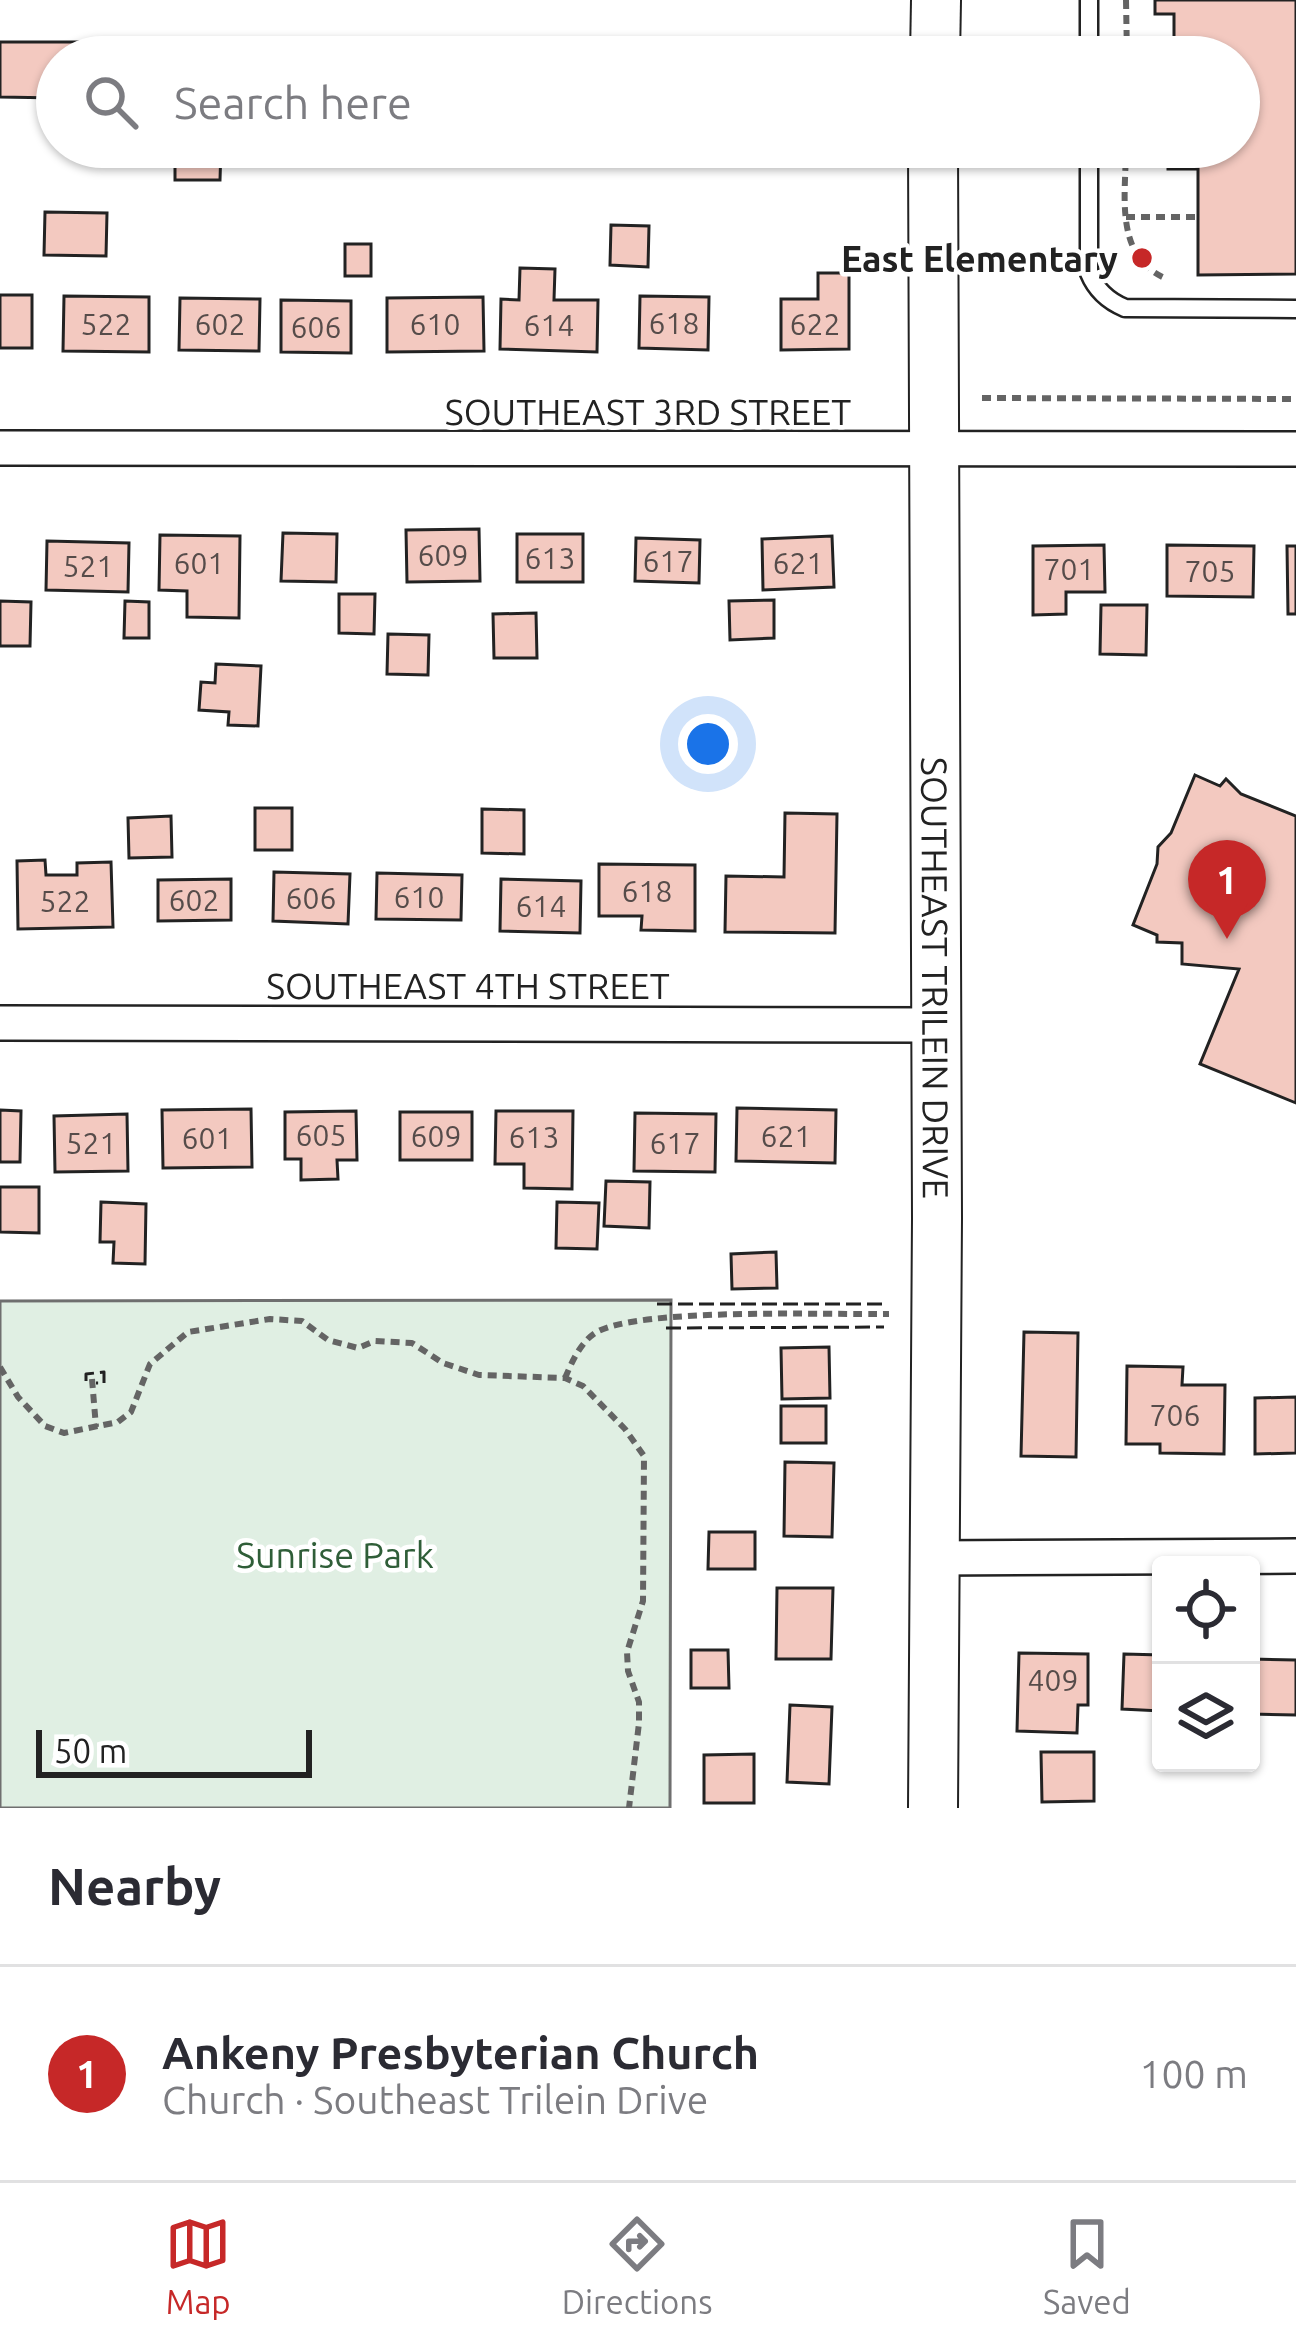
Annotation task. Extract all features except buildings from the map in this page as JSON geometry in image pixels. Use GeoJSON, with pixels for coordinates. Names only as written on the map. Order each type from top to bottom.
{"type":"FeatureCollection","features":[{"type":"Feature","properties":{"kind":"street"},"geometry":{"type":"LineString","coordinates":[[936,0],[951,36]]}},
{"type":"Feature","properties":{"kind":"street","name":"SOUTHEAST TRILEIN DRIVE"},"geometry":{"type":"LineString","coordinates":[[933,168],[933,1808]]}},
{"type":"Feature","properties":{"kind":"street","name":"SOUTHEAST 3RD STREET"},"geometry":{"type":"LineString","coordinates":[[0,448],[1296,449]]}},
{"type":"Feature","properties":{"kind":"street","name":"SOUTHEAST 4TH STREET"},"geometry":{"type":"LineString","coordinates":[[0,1023],[935,1025]]}},
{"type":"Feature","properties":{"kind":"street"},"geometry":{"type":"LineString","coordinates":[[934,1558],[1296,1556]]}},
{"type":"Feature","properties":{"kind":"lane"},"geometry":{"type":"LineString","coordinates":[[1089,0],[1089,36]]}},
{"type":"Feature","properties":{"kind":"lane"},"geometry":{"type":"LineString","coordinates":[[1089,168],[1089,273],[1094,286],[1115,304],[1125,308],[1296,309]]}},
{"type":"Feature","properties":{"kind":"path"},"geometry":{"type":"LineString","coordinates":[[1126,0],[1127,36]]}},
{"type":"Feature","properties":{"kind":"path"},"geometry":{"type":"LineString","coordinates":[[1126,168],[1130,244],[1141,263],[1175,281]]}},
{"type":"Feature","properties":{"kind":"path"},"geometry":{"type":"LineString","coordinates":[[1126,217],[1198,217]]}},
{"type":"Feature","properties":{"kind":"path"},"geometry":{"type":"LineString","coordinates":[[982,398],[1296,399]]}},
{"type":"Feature","properties":{"kind":"path"},"geometry":{"type":"LineString","coordinates":[[565,1378],[575,1355],[594,1334],[619,1323],[889,1315]]}},
{"type":"Feature","properties":{"kind":"path"},"geometry":{"type":"LineString","coordinates":[[0,1367],[18,1397],[45,1426],[64,1433],[118,1422],[131,1412],[150,1364],[188,1332],[245,1321],[302,1321],[328,1340],[358,1348],[374,1341],[412,1343],[443,1363],[479,1375],[565,1378],[583,1386],[644,1456],[644,1601],[627,1652],[639,1702],[628,1808]]}},
{"type":"Feature","properties":{"kind":"path"},"geometry":{"type":"LineString","coordinates":[[92,1378],[95,1427]]}},
{"type":"Feature","properties":{"kind":"green space","name":"Sunrise Park"},"geometry":{"type":"Polygon","coordinates":[[[671,1300],[670,1808],[0,1808],[0,1301],[671,1300]]]}},
{"type":"Feature","properties":{"kind":"fence"},"geometry":{"type":"LineString","coordinates":[[657,1304],[883,1304]]}},
{"type":"Feature","properties":{"kind":"fence"},"geometry":{"type":"LineString","coordinates":[[666,1328],[884,1327]]}},
{"type":"Feature","properties":{"kind":"fence"},"geometry":{"type":"LineString","coordinates":[[86,1381],[86,1374],[104,1372],[104,1383],[96,1383]]}},
{"type":"Feature","properties":{"kind":"place","name":"East Elementary"},"geometry":{"type":"Point","coordinates":[1142,258]}},
{"type":"Feature","properties":{"kind":"place","name":"Ankeny Presbyterian Church"},"geometry":{"type":"Point","coordinates":[1227,939]}}]}
